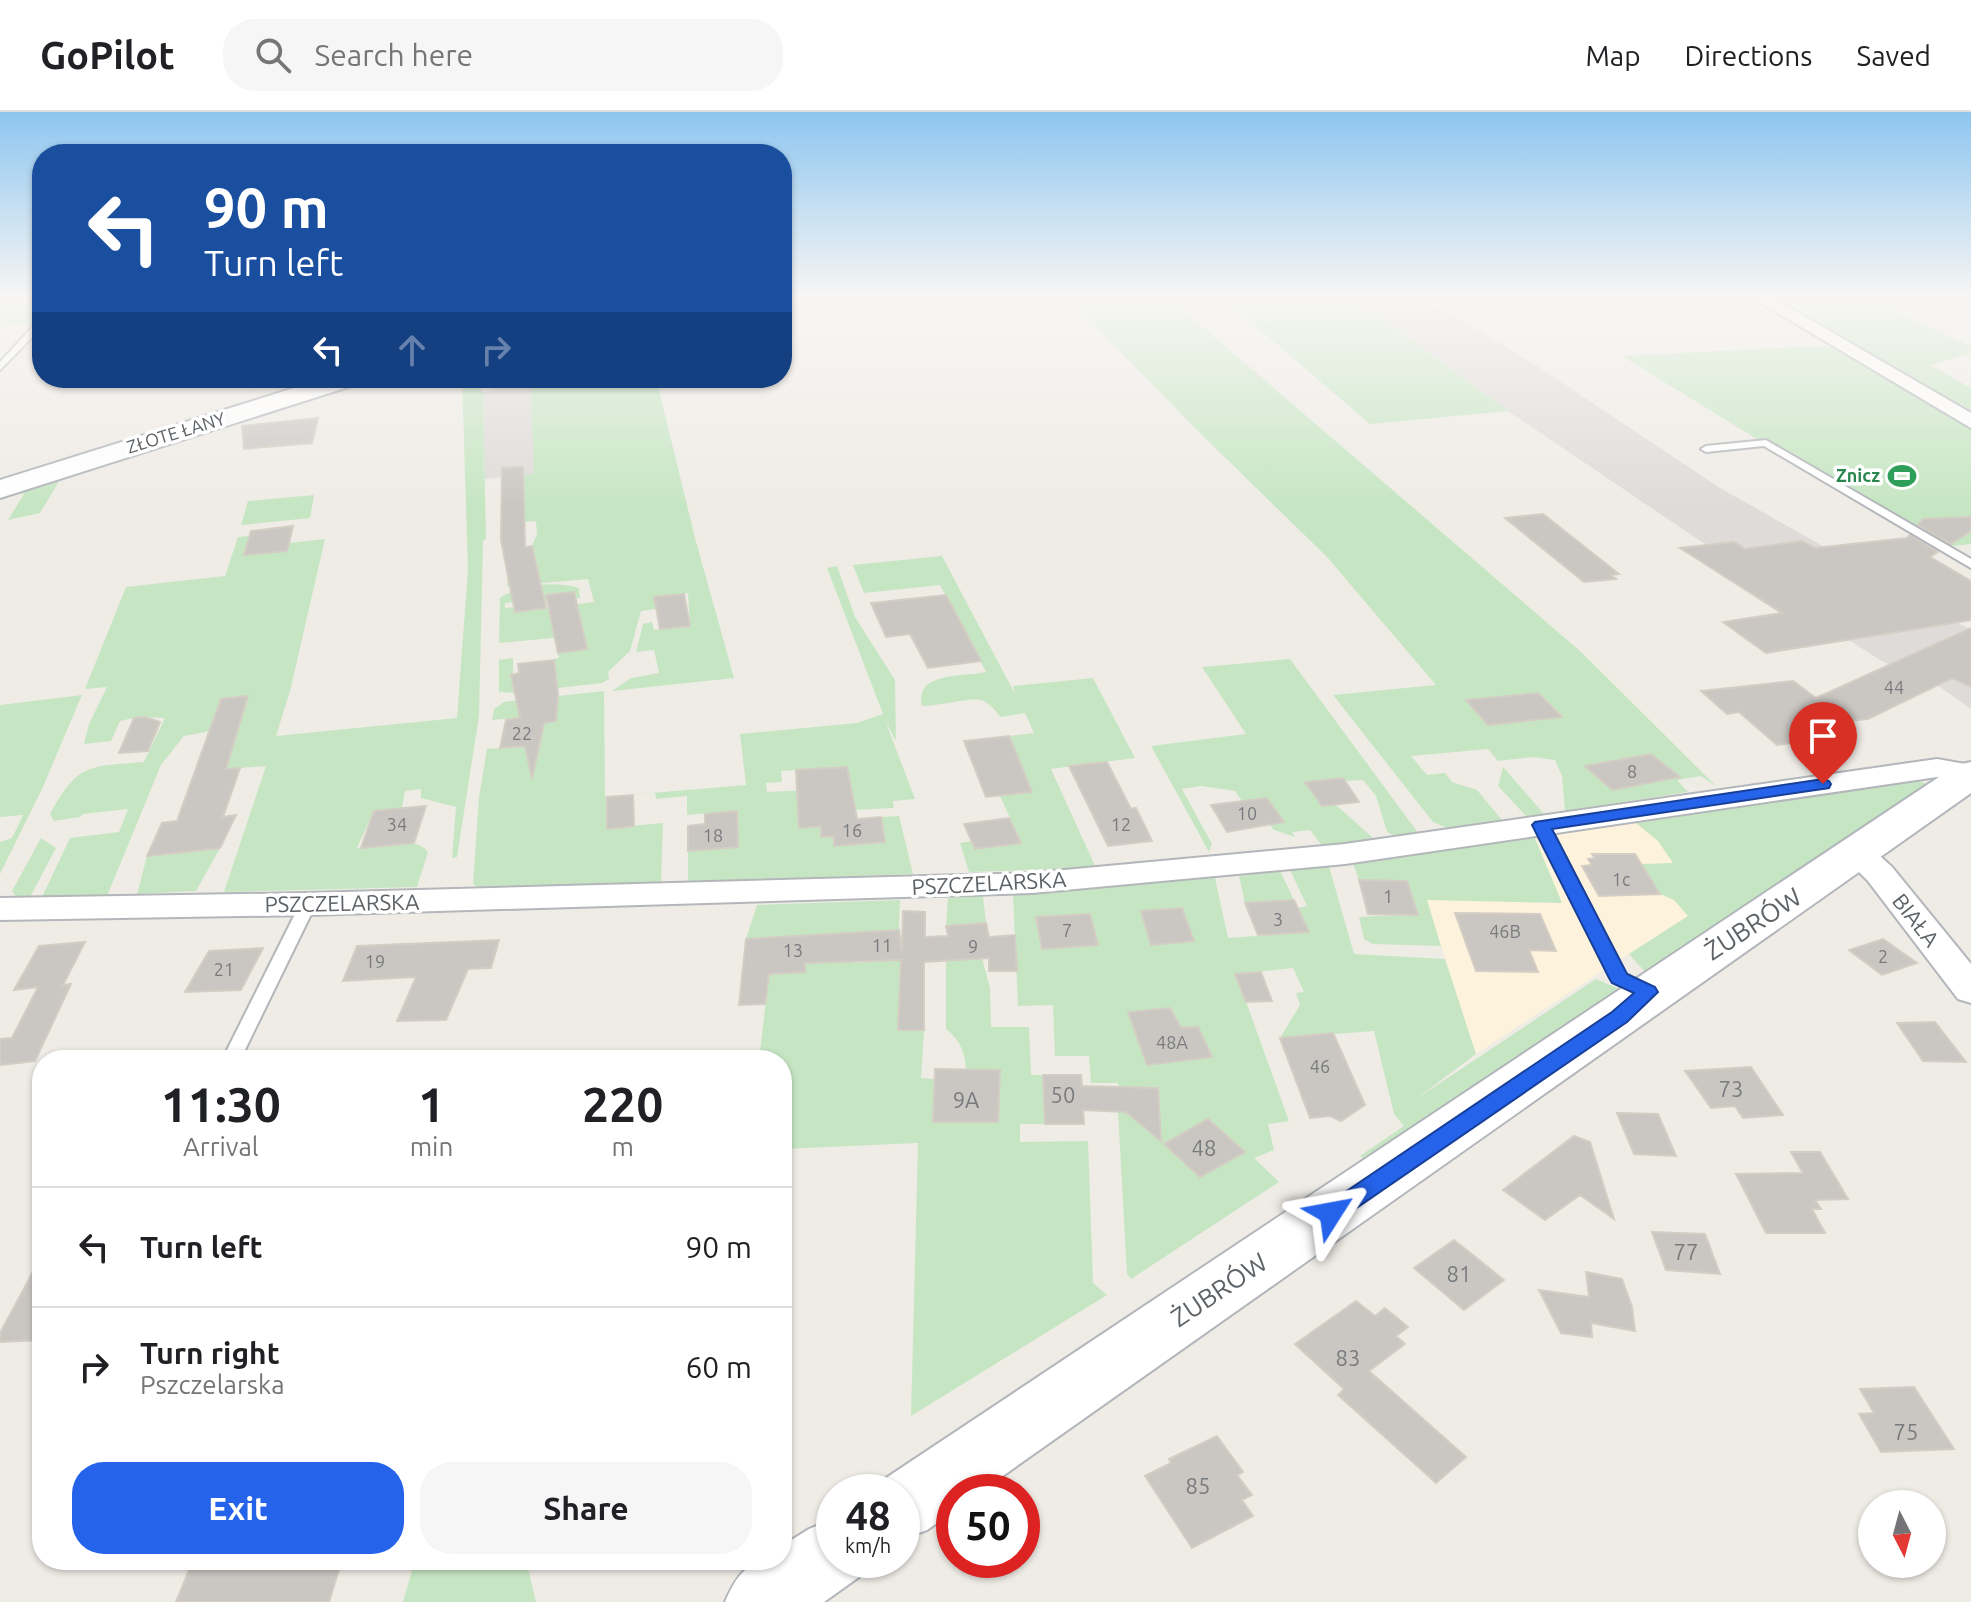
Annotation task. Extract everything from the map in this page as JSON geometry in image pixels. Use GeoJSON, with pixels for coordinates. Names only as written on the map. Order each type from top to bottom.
{"type":"FeatureCollection","features":[{"type":"Feature","properties":{"kind":"main road","name":"ZŁOTE ŁANY"},"geometry":{"type":"LineString","coordinates":[[0,489],[320,388]]}},
{"type":"Feature","properties":{"kind":"main road","name":"ŻUBRÓW"},"geometry":{"type":"LineString","coordinates":[[920,1495],[1619,1017],[1648,992],[1971,774]]}},
{"type":"Feature","properties":{"kind":"main road"},"geometry":{"type":"LineString","coordinates":[[762,1602],[816,1565]]}},
{"type":"Feature","properties":{"kind":"street"},"geometry":{"type":"LineString","coordinates":[[1877,367],[1971,422]]}},
{"type":"Feature","properties":{"kind":"street","name":"PSZCZELARSKA"},"geometry":{"type":"LineString","coordinates":[[0,909],[308,904],[1032,883],[1345,854],[1941,767],[1971,774]]}},
{"type":"Feature","properties":{"kind":"street","name":"BIAŁA"},"geometry":{"type":"LineString","coordinates":[[1857,853],[1880,874],[1971,990]]}},
{"type":"Feature","properties":{"kind":"lane"},"geometry":{"type":"LineString","coordinates":[[1706,449],[1766,443],[1971,564]]}},
{"type":"Feature","properties":{"kind":"lane"},"geometry":{"type":"LineString","coordinates":[[1541,825],[1619,978],[1648,992]]}},
{"type":"Feature","properties":{"kind":"lane"},"geometry":{"type":"LineString","coordinates":[[236,1050],[308,904]]}},
{"type":"Feature","properties":{"kind":"shaded area"},"geometry":{"type":"Polygon","coordinates":[[[1448,367],[1538,367],[1720,488],[1971,630],[1971,709],[1940,687],[1880,660],[1508,411],[1448,367]]]}},
{"type":"Feature","properties":{"kind":"shaded area"},"geometry":{"type":"Polygon","coordinates":[[[495,388],[531,388],[536,474],[485,479],[483,392],[495,391],[495,388]]]}},
{"type":"Feature","properties":{"kind":"shaded area"},"geometry":{"type":"Polygon","coordinates":[[[1894,784],[1593,977],[1476,1054],[1412,856],[1894,784]]]}},
{"type":"Feature","properties":{"kind":"green space"},"geometry":{"type":"Polygon","coordinates":[[[1135,367],[1249,367],[1580,651],[1717,787],[1701,776],[1677,780],[1688,792],[1565,811],[1562,776],[1555,760],[1533,757],[1498,761],[1488,749],[1411,756],[1427,775],[1445,773],[1452,782],[1477,790],[1502,820],[1447,828],[1433,822],[1333,695],[1436,685],[1327,557],[1135,367]]]}},
{"type":"Feature","properties":{"kind":"green space"},"geometry":{"type":"Polygon","coordinates":[[[1303,367],[1448,367],[1508,411],[1370,424],[1303,367]]]}},
{"type":"Feature","properties":{"kind":"green space"},"geometry":{"type":"Polygon","coordinates":[[[1639,367],[1866,367],[1971,428],[1971,544],[1934,548],[1639,367]]]}},
{"type":"Feature","properties":{"kind":"green space"},"geometry":{"type":"Polygon","coordinates":[[[1893,367],[1933,367],[1971,388],[1971,411],[1893,367]]]}},
{"type":"Feature","properties":{"kind":"green space"},"geometry":{"type":"Polygon","coordinates":[[[462,388],[479,388],[483,392],[486,539],[483,541],[479,716],[457,857],[452,858],[456,807],[421,798],[421,789],[405,791],[402,808],[374,811],[357,848],[395,843],[422,847],[428,852],[417,887],[224,892],[266,766],[215,770],[235,738],[247,696],[211,731],[184,736],[161,765],[107,896],[42,897],[70,838],[119,832],[128,809],[54,821],[50,814],[60,797],[87,770],[144,762],[165,718],[138,717],[120,721],[111,741],[84,744],[89,724],[107,687],[85,689],[126,587],[225,576],[238,537],[249,536],[245,555],[286,551],[289,543],[325,539],[290,691],[276,736],[457,718],[468,570],[462,388]]]}},
{"type":"Feature","properties":{"kind":"green space"},"geometry":{"type":"Polygon","coordinates":[[[531,388],[658,388],[695,538],[734,678],[612,691],[631,678],[659,673],[654,650],[636,652],[643,624],[652,622],[654,630],[690,626],[688,593],[654,597],[656,609],[641,611],[630,651],[608,672],[609,679],[602,683],[499,692],[499,660],[513,658],[513,682],[556,676],[553,659],[559,658],[558,653],[587,649],[583,635],[499,643],[500,598],[508,593],[538,585],[579,588],[580,598],[545,602],[543,594],[514,597],[514,602],[505,603],[505,608],[515,607],[516,612],[594,602],[588,579],[507,586],[508,573],[538,568],[532,546],[537,534],[536,521],[524,522],[522,475],[534,474],[531,388]]]}},
{"type":"Feature","properties":{"kind":"green space"},"geometry":{"type":"Polygon","coordinates":[[[64,473],[40,513],[8,520],[24,494],[14,493],[64,473]]]}},
{"type":"Feature","properties":{"kind":"green space"},"geometry":{"type":"Polygon","coordinates":[[[314,495],[310,518],[241,525],[248,501],[314,495]]]}},
{"type":"Feature","properties":{"kind":"green space"},"geometry":{"type":"Polygon","coordinates":[[[942,556],[1015,694],[1013,686],[1093,678],[1135,758],[1051,769],[1096,868],[969,872],[960,843],[972,841],[975,849],[1021,842],[1000,796],[1031,792],[1009,736],[1034,733],[1025,713],[1001,717],[981,700],[922,706],[922,695],[933,681],[986,672],[940,585],[864,593],[853,565],[942,556]]]}},
{"type":"Feature","properties":{"kind":"green space"},"geometry":{"type":"Polygon","coordinates":[[[837,566],[855,617],[895,680],[896,741],[885,720],[915,799],[893,801],[894,808],[832,811],[800,828],[821,826],[821,837],[834,836],[835,846],[884,843],[881,817],[899,816],[913,874],[688,883],[688,851],[738,847],[737,822],[722,812],[687,815],[687,796],[656,799],[655,793],[607,797],[607,828],[663,823],[661,884],[481,889],[473,884],[479,797],[487,749],[539,745],[544,723],[556,721],[556,715],[492,720],[494,709],[504,702],[604,691],[605,797],[746,785],[740,734],[857,723],[883,714],[827,568],[837,566]],[[847,767],[781,771],[782,782],[766,783],[767,792],[831,789],[849,779],[847,767]]]}},
{"type":"Feature","properties":{"kind":"green space"},"geometry":{"type":"Polygon","coordinates":[[[1290,659],[1417,833],[1395,836],[1387,832],[1376,796],[1363,780],[1345,781],[1342,778],[1306,782],[1322,806],[1335,804],[1374,839],[1323,847],[1310,830],[1292,832],[1295,837],[1274,830],[1269,824],[1283,822],[1267,798],[1242,801],[1235,791],[1201,786],[1182,789],[1212,844],[1209,852],[1151,746],[1246,734],[1202,667],[1290,659]]]}},
{"type":"Feature","properties":{"kind":"green space"},"geometry":{"type":"Polygon","coordinates":[[[82,695],[42,789],[0,874],[0,842],[12,838],[23,815],[0,817],[0,705],[82,695]]]}},
{"type":"Feature","properties":{"kind":"green space"},"geometry":{"type":"Polygon","coordinates":[[[1503,767],[1544,814],[1526,816],[1498,786],[1503,767]]]}},
{"type":"Feature","properties":{"kind":"green space"},"geometry":{"type":"Polygon","coordinates":[[[1908,778],[1931,785],[1646,973],[1629,954],[1688,916],[1674,900],[1660,894],[1642,864],[1673,863],[1658,841],[1636,823],[1894,784],[1908,778]]]}},
{"type":"Feature","properties":{"kind":"green space"},"geometry":{"type":"Polygon","coordinates":[[[41,838],[56,848],[30,897],[17,898],[12,891],[41,838]]]}},
{"type":"Feature","properties":{"kind":"green space"},"geometry":{"type":"Polygon","coordinates":[[[1535,838],[1562,903],[1427,900],[1441,946],[1373,944],[1364,939],[1359,917],[1417,914],[1407,881],[1359,880],[1353,863],[1535,838]]]}},
{"type":"Feature","properties":{"kind":"green space"},"geometry":{"type":"Polygon","coordinates":[[[220,848],[196,891],[137,894],[147,856],[220,848]]]}},
{"type":"Feature","properties":{"kind":"green space"},"geometry":{"type":"Polygon","coordinates":[[[1329,866],[1354,954],[1445,959],[1476,1054],[1416,1099],[1596,979],[1624,991],[1365,1159],[1360,1156],[1404,1126],[1394,1114],[1374,1031],[1280,1038],[1300,1005],[1296,993],[1304,992],[1293,968],[1236,974],[1289,1121],[1268,1124],[1274,1150],[1254,1158],[1279,1182],[1131,1279],[1127,1274],[1118,1112],[1159,1113],[1119,1088],[1118,1083],[1091,1083],[1089,1056],[1055,1056],[1053,1005],[1018,1006],[1013,894],[1215,878],[1228,938],[1308,932],[1298,908],[1307,906],[1290,870],[1329,866]]]}},
{"type":"Feature","properties":{"kind":"green space"},"geometry":{"type":"Polygon","coordinates":[[[1280,871],[1294,900],[1245,903],[1239,876],[1280,871]]]}},
{"type":"Feature","properties":{"kind":"green space"},"geometry":{"type":"Polygon","coordinates":[[[983,896],[986,923],[946,926],[948,898],[983,896]]]}},
{"type":"Feature","properties":{"kind":"green space"},"geometry":{"type":"Polygon","coordinates":[[[900,900],[899,930],[853,933],[854,963],[902,960],[898,1030],[924,1030],[921,1078],[934,1079],[933,1121],[998,1122],[1000,1070],[966,1070],[961,1047],[946,1029],[946,960],[982,958],[990,988],[991,1027],[1029,1027],[1031,1075],[1043,1075],[1045,1124],[1020,1124],[1020,1142],[1088,1141],[1093,1283],[1107,1295],[911,1416],[918,1143],[792,1149],[792,1050],[760,1050],[770,965],[789,964],[789,973],[805,972],[805,963],[816,962],[769,938],[746,939],[757,905],[900,900]]]}},
{"type":"Feature","properties":{"kind":"green space"},"geometry":{"type":"Polygon","coordinates":[[[412,1570],[528,1570],[536,1602],[403,1602],[412,1570]]]}},
{"type":"Feature","properties":{"kind":"building"},"geometry":{"type":"Polygon","coordinates":[[[318,418],[312,443],[244,449],[242,426],[318,418]]]}},
{"type":"Feature","properties":{"kind":"building"},"geometry":{"type":"Polygon","coordinates":[[[523,467],[525,547],[532,546],[546,608],[515,612],[501,540],[502,468],[523,467]]]}},
{"type":"Feature","properties":{"kind":"building"},"geometry":{"type":"Polygon","coordinates":[[[1543,514],[1619,574],[1611,575],[1616,579],[1584,582],[1505,518],[1543,514]]]}},
{"type":"Feature","properties":{"kind":"building"},"geometry":{"type":"Polygon","coordinates":[[[1971,517],[1971,531],[1951,544],[1918,525],[1923,519],[1971,517]]]}},
{"type":"Feature","properties":{"kind":"building"},"geometry":{"type":"Polygon","coordinates":[[[293,526],[287,551],[244,555],[251,531],[293,526]]]}},
{"type":"Feature","properties":{"kind":"building"},"geometry":{"type":"Polygon","coordinates":[[[1910,535],[1938,552],[1930,557],[1971,581],[1971,620],[1766,653],[1723,622],[1782,613],[1680,548],[1734,542],[1745,549],[1802,541],[1815,548],[1907,538],[1910,535]]]}},
{"type":"Feature","properties":{"kind":"building"},"geometry":{"type":"Polygon","coordinates":[[[574,592],[587,649],[558,653],[546,595],[574,592]]]}},
{"type":"Feature","properties":{"kind":"building"},"geometry":{"type":"Polygon","coordinates":[[[684,594],[690,626],[660,629],[654,597],[684,594]]]}},
{"type":"Feature","properties":{"kind":"building"},"geometry":{"type":"Polygon","coordinates":[[[946,595],[981,661],[928,668],[910,634],[886,637],[871,603],[946,595]]]}},
{"type":"Feature","properties":{"kind":"building"},"geometry":{"type":"Polygon","coordinates":[[[1971,628],[1971,687],[1952,678],[1868,719],[1797,726],[1814,740],[1777,745],[1739,712],[1727,714],[1701,691],[1793,681],[1816,698],[1971,628]]]}},
{"type":"Feature","properties":{"kind":"building"},"geometry":{"type":"Polygon","coordinates":[[[554,660],[558,694],[556,721],[544,723],[532,779],[525,746],[500,748],[506,720],[520,718],[511,675],[519,673],[518,664],[554,660]]]}},
{"type":"Feature","properties":{"kind":"building"},"geometry":{"type":"Polygon","coordinates":[[[1538,693],[1562,717],[1488,725],[1466,700],[1538,693]]]}},
{"type":"Feature","properties":{"kind":"building"},"geometry":{"type":"Polygon","coordinates":[[[248,696],[226,769],[240,768],[223,817],[236,815],[220,848],[147,856],[162,823],[177,821],[221,699],[248,696]]]}},
{"type":"Feature","properties":{"kind":"building"},"geometry":{"type":"Polygon","coordinates":[[[145,717],[160,722],[148,751],[119,753],[134,718],[145,717]]]}},
{"type":"Feature","properties":{"kind":"building"},"geometry":{"type":"Polygon","coordinates":[[[1009,736],[1032,792],[986,797],[964,741],[1009,736]]]}},
{"type":"Feature","properties":{"kind":"building"},"geometry":{"type":"Polygon","coordinates":[[[1651,754],[1680,777],[1612,790],[1585,766],[1651,754]]]}},
{"type":"Feature","properties":{"kind":"building"},"geometry":{"type":"Polygon","coordinates":[[[1107,762],[1131,809],[1136,808],[1152,841],[1108,846],[1069,766],[1107,762]]]}},
{"type":"Feature","properties":{"kind":"building"},"geometry":{"type":"Polygon","coordinates":[[[847,767],[857,819],[881,817],[885,842],[834,846],[834,836],[821,837],[821,826],[799,828],[796,770],[847,767]]]}},
{"type":"Feature","properties":{"kind":"building"},"geometry":{"type":"Polygon","coordinates":[[[1343,778],[1359,802],[1322,806],[1305,782],[1343,778]]]}},
{"type":"Feature","properties":{"kind":"building"},"geometry":{"type":"Polygon","coordinates":[[[633,795],[634,826],[607,829],[607,797],[633,795]]]}},
{"type":"Feature","properties":{"kind":"building"},"geometry":{"type":"Polygon","coordinates":[[[1267,798],[1284,822],[1227,832],[1211,805],[1267,798]]]}},
{"type":"Feature","properties":{"kind":"building"},"geometry":{"type":"Polygon","coordinates":[[[426,806],[414,843],[361,848],[374,811],[426,806]]]}},
{"type":"Feature","properties":{"kind":"building"},"geometry":{"type":"Polygon","coordinates":[[[737,811],[738,847],[688,851],[688,826],[705,824],[705,814],[737,811]]]}},
{"type":"Feature","properties":{"kind":"building"},"geometry":{"type":"Polygon","coordinates":[[[1009,818],[1021,843],[975,849],[964,824],[1009,818]]]}},
{"type":"Feature","properties":{"kind":"building"},"geometry":{"type":"Polygon","coordinates":[[[1592,854],[1635,854],[1660,894],[1599,896],[1582,866],[1592,865],[1588,859],[1595,858],[1592,854]]]}},
{"type":"Feature","properties":{"kind":"building"},"geometry":{"type":"Polygon","coordinates":[[[1359,880],[1407,881],[1418,915],[1368,914],[1359,880]]]}},
{"type":"Feature","properties":{"kind":"building"},"geometry":{"type":"Polygon","coordinates":[[[1294,900],[1309,932],[1258,935],[1245,903],[1294,900]]]}},
{"type":"Feature","properties":{"kind":"building"},"geometry":{"type":"Polygon","coordinates":[[[1182,908],[1194,941],[1151,945],[1141,911],[1182,908]]]}},
{"type":"Feature","properties":{"kind":"building"},"geometry":{"type":"Polygon","coordinates":[[[903,911],[925,912],[925,937],[948,936],[946,926],[986,923],[989,937],[1015,935],[1017,971],[989,971],[989,958],[924,962],[924,1030],[898,1030],[901,960],[805,963],[805,972],[769,974],[765,1004],[739,1005],[746,939],[899,930],[902,951],[903,911]]]}},
{"type":"Feature","properties":{"kind":"building"},"geometry":{"type":"Polygon","coordinates":[[[1455,913],[1540,914],[1556,951],[1529,950],[1538,972],[1476,971],[1455,913]]]}},
{"type":"Feature","properties":{"kind":"building"},"geometry":{"type":"Polygon","coordinates":[[[1090,914],[1098,945],[1042,949],[1036,917],[1090,914]]]}},
{"type":"Feature","properties":{"kind":"building"},"geometry":{"type":"Polygon","coordinates":[[[1883,939],[1917,963],[1882,975],[1849,950],[1883,939]]]}},
{"type":"Feature","properties":{"kind":"building"},"geometry":{"type":"Polygon","coordinates":[[[499,940],[491,968],[468,969],[446,1020],[397,1021],[416,977],[343,981],[357,946],[499,940]]]}},
{"type":"Feature","properties":{"kind":"building"},"geometry":{"type":"Polygon","coordinates":[[[85,942],[63,985],[71,984],[40,1050],[32,1050],[32,1061],[0,1065],[0,1039],[12,1038],[38,987],[14,990],[39,946],[85,942]]]}},
{"type":"Feature","properties":{"kind":"building"},"geometry":{"type":"Polygon","coordinates":[[[263,948],[241,990],[185,992],[209,951],[263,948]]]}},
{"type":"Feature","properties":{"kind":"building"},"geometry":{"type":"Polygon","coordinates":[[[1261,972],[1272,1001],[1246,1002],[1235,974],[1261,972]]]}},
{"type":"Feature","properties":{"kind":"building"},"geometry":{"type":"Polygon","coordinates":[[[1170,1008],[1181,1028],[1198,1027],[1212,1057],[1147,1065],[1128,1012],[1170,1008]]]}},
{"type":"Feature","properties":{"kind":"building"},"geometry":{"type":"Polygon","coordinates":[[[1935,1022],[1966,1062],[1923,1061],[1897,1023],[1935,1022]]]}},
{"type":"Feature","properties":{"kind":"building"},"geometry":{"type":"Polygon","coordinates":[[[1333,1033],[1365,1105],[1341,1121],[1330,1116],[1310,1118],[1280,1038],[1333,1033]]]}},
{"type":"Feature","properties":{"kind":"building"},"geometry":{"type":"Polygon","coordinates":[[[1751,1067],[1783,1115],[1743,1118],[1735,1106],[1711,1108],[1685,1071],[1751,1067]]]}},
{"type":"Feature","properties":{"kind":"building"},"geometry":{"type":"Polygon","coordinates":[[[935,1069],[1000,1070],[998,1122],[933,1122],[935,1069]]]}},
{"type":"Feature","properties":{"kind":"building"},"geometry":{"type":"Polygon","coordinates":[[[1043,1075],[1081,1075],[1082,1086],[1158,1088],[1161,1141],[1126,1112],[1083,1110],[1084,1124],[1045,1124],[1043,1075]]]}},
{"type":"Feature","properties":{"kind":"building"},"geometry":{"type":"Polygon","coordinates":[[[1617,1113],[1658,1114],[1676,1156],[1634,1154],[1617,1113]]]}},
{"type":"Feature","properties":{"kind":"building"},"geometry":{"type":"Polygon","coordinates":[[[1208,1119],[1245,1152],[1200,1177],[1164,1144],[1208,1119]]]}},
{"type":"Feature","properties":{"kind":"building"},"geometry":{"type":"Polygon","coordinates":[[[1574,1136],[1590,1142],[1614,1219],[1580,1195],[1545,1220],[1503,1190],[1574,1136]]]}},
{"type":"Feature","properties":{"kind":"building"},"geometry":{"type":"Polygon","coordinates":[[[1791,1152],[1820,1152],[1848,1199],[1815,1200],[1821,1209],[1812,1209],[1825,1233],[1766,1233],[1736,1174],[1803,1173],[1791,1152]]]}},
{"type":"Feature","properties":{"kind":"building"},"geometry":{"type":"Polygon","coordinates":[[[1652,1232],[1705,1234],[1720,1274],[1666,1270],[1652,1232]]]}},
{"type":"Feature","properties":{"kind":"building"},"geometry":{"type":"Polygon","coordinates":[[[1454,1240],[1504,1280],[1464,1310],[1414,1268],[1454,1240]]]}},
{"type":"Feature","properties":{"kind":"building"},"geometry":{"type":"Polygon","coordinates":[[[1586,1272],[1622,1279],[1632,1307],[1635,1331],[1591,1323],[1592,1337],[1561,1333],[1539,1290],[1589,1297],[1586,1272]]]}},
{"type":"Feature","properties":{"kind":"building"},"geometry":{"type":"Polygon","coordinates":[[[32,1274],[32,1340],[0,1342],[0,1333],[32,1274]]]}},
{"type":"Feature","properties":{"kind":"building"},"geometry":{"type":"Polygon","coordinates":[[[1356,1301],[1375,1316],[1385,1308],[1408,1327],[1396,1336],[1405,1344],[1369,1371],[1466,1457],[1436,1483],[1338,1395],[1344,1389],[1295,1344],[1356,1301]]]}},
{"type":"Feature","properties":{"kind":"building"},"geometry":{"type":"Polygon","coordinates":[[[1914,1387],[1954,1449],[1881,1452],[1859,1414],[1874,1413],[1860,1389],[1914,1387]]]}},
{"type":"Feature","properties":{"kind":"building"},"geometry":{"type":"Polygon","coordinates":[[[1217,1436],[1243,1472],[1237,1475],[1252,1495],[1242,1500],[1253,1516],[1192,1548],[1145,1476],[1171,1463],[1169,1459],[1217,1436]]]}},
{"type":"Feature","properties":{"kind":"building"},"geometry":{"type":"Polygon","coordinates":[[[189,1570],[339,1570],[329,1602],[176,1602],[189,1570]]]}},
{"type":"Feature","properties":{"kind":"place","name":"Znicz"},"geometry":{"type":"Point","coordinates":[1902,476]}},
{"type":"Feature","properties":{"kind":"route"},"geometry":{"type":"LineString","coordinates":[[1331,1213],[1619,1017],[1648,992],[1619,978],[1541,825],[1823,784]]}}]}
